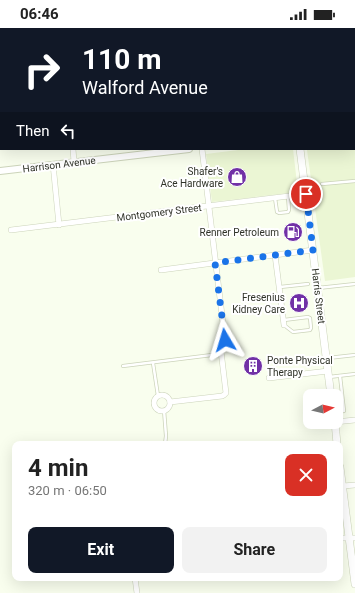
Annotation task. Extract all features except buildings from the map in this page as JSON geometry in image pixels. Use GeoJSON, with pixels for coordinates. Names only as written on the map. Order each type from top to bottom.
{"type":"FeatureCollection","features":[{"type":"Feature","properties":{"kind":"main road","name":"Harris Street"},"geometry":{"type":"LineString","coordinates":[[300,150],[330,389]]}},
{"type":"Feature","properties":{"kind":"main road"},"geometry":{"type":"LineString","coordinates":[[336,429],[337,441]]}},
{"type":"Feature","properties":{"kind":"main road"},"geometry":{"type":"LineString","coordinates":[[343,486],[352,538],[355,584]]}},
{"type":"Feature","properties":{"kind":"street"},"geometry":{"type":"LineString","coordinates":[[73,150],[74,162]]}},
{"type":"Feature","properties":{"kind":"street","name":"Harrison Avenue"},"geometry":{"type":"LineString","coordinates":[[0,171],[148,151],[168,150]]}},
{"type":"Feature","properties":{"kind":"street"},"geometry":{"type":"LineString","coordinates":[[170,402],[224,395],[226,393],[221,354],[225,340],[202,150]]}},
{"type":"Feature","properties":{"kind":"street"},"geometry":{"type":"LineString","coordinates":[[53,164],[59,225]]}},
{"type":"Feature","properties":{"kind":"street","name":"Montgomery Street"},"geometry":{"type":"LineString","coordinates":[[11,230],[306,194]]}},
{"type":"Feature","properties":{"kind":"street"},"geometry":{"type":"LineString","coordinates":[[161,270],[313,250]]}},
{"type":"Feature","properties":{"kind":"street"},"geometry":{"type":"LineString","coordinates":[[275,255],[284,322]]}},
{"type":"Feature","properties":{"kind":"street"},"geometry":{"type":"LineString","coordinates":[[269,378],[329,374]]}},
{"type":"Feature","properties":{"kind":"street"},"geometry":{"type":"LineString","coordinates":[[158,396],[165,396],[170,402],[169,406],[164,410],[158,410],[155,406],[155,401],[158,396]]}},
{"type":"Feature","properties":{"kind":"street"},"geometry":{"type":"LineString","coordinates":[[343,421],[355,420]]}},
{"type":"Feature","properties":{"kind":"street"},"geometry":{"type":"LineString","coordinates":[[343,486],[355,485]]}},
{"type":"Feature","properties":{"kind":"street"},"geometry":{"type":"LineString","coordinates":[[135,581],[137,593]]}},
{"type":"Feature","properties":{"kind":"lane"},"geometry":{"type":"LineString","coordinates":[[322,184],[355,180]]}},
{"type":"Feature","properties":{"kind":"lane"},"geometry":{"type":"LineString","coordinates":[[275,198],[277,212],[288,212],[288,196]]}},
{"type":"Feature","properties":{"kind":"lane"},"geometry":{"type":"LineString","coordinates":[[280,288],[308,284]]}},
{"type":"Feature","properties":{"kind":"lane"},"geometry":{"type":"LineString","coordinates":[[318,288],[355,284]]}},
{"type":"Feature","properties":{"kind":"lane"},"geometry":{"type":"LineString","coordinates":[[308,317],[310,318],[312,328],[310,330],[293,332],[284,322],[308,317]]}},
{"type":"Feature","properties":{"kind":"lane"},"geometry":{"type":"LineString","coordinates":[[123,366],[221,354]]}},
{"type":"Feature","properties":{"kind":"lane"},"geometry":{"type":"LineString","coordinates":[[327,358],[355,355]]}},
{"type":"Feature","properties":{"kind":"lane"},"geometry":{"type":"LineString","coordinates":[[153,362],[158,396]]}},
{"type":"Feature","properties":{"kind":"lane"},"geometry":{"type":"LineString","coordinates":[[329,374],[340,376],[355,374]]}},
{"type":"Feature","properties":{"kind":"lane"},"geometry":{"type":"LineString","coordinates":[[340,376],[341,389]]}},
{"type":"Feature","properties":{"kind":"lane"},"geometry":{"type":"LineString","coordinates":[[164,410],[165,441]]}},
{"type":"Feature","properties":{"kind":"shaded area"},"geometry":{"type":"Polygon","coordinates":[[[238,150],[293,150],[298,192],[212,202],[206,154],[238,150]]]}},
{"type":"Feature","properties":{"kind":"shaded area"},"geometry":{"type":"Polygon","coordinates":[[[307,150],[355,150],[355,277],[325,281],[307,150]]]}},
{"type":"Feature","properties":{"kind":"place","name":"Shafer's Ace Hardware"},"geometry":{"type":"Point","coordinates":[237,177]}},
{"type":"Feature","properties":{"kind":"place","name":"Renner Petroleum"},"geometry":{"type":"Point","coordinates":[293,232]}},
{"type":"Feature","properties":{"kind":"place","name":"Fresenius Kidney Care"},"geometry":{"type":"Point","coordinates":[299,303]}},
{"type":"Feature","properties":{"kind":"place","name":"Ponte Physical Therapy"},"geometry":{"type":"Point","coordinates":[253,366]}},
{"type":"Feature","properties":{"kind":"route"},"geometry":{"type":"LineString","coordinates":[[225,340],[215,263],[313,250],[306,194]]}}]}
